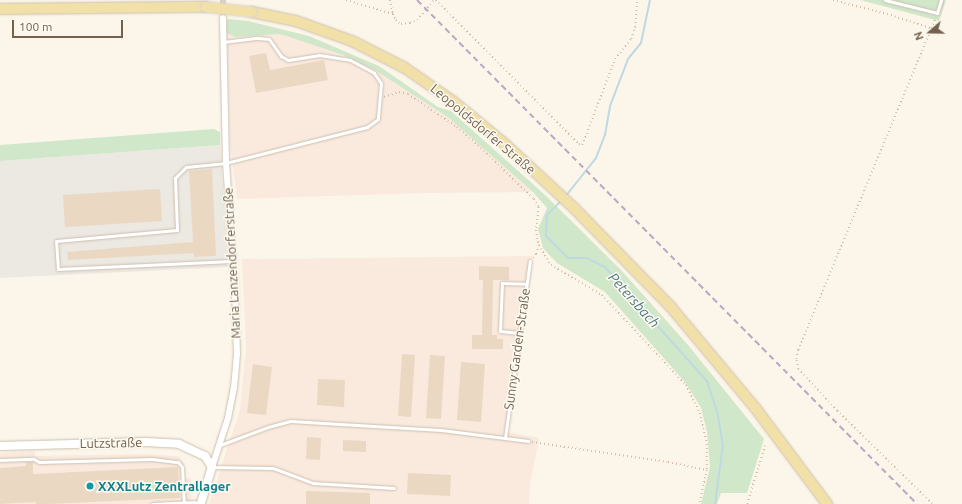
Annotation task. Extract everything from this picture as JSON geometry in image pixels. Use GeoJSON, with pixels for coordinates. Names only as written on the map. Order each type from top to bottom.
{"type":"FeatureCollection","features":[{"type":"Feature","properties":{"kind":"main road","name":"Leopoldsdorfer Straße"},"geometry":{"type":"LineString","coordinates":[[0,9],[206,6],[252,12],[296,21],[352,41],[405,68],[454,102],[506,145],[575,209],[670,306],[756,409],[827,504]]}},
{"type":"Feature","properties":{"kind":"street","name":"Maria Lanzendorferstraße"},"geometry":{"type":"LineString","coordinates":[[202,504],[212,467],[220,445],[234,388],[237,354],[233,261],[226,163],[223,18]]}},
{"type":"Feature","properties":{"kind":"street","name":"Lutzstraße"},"geometry":{"type":"LineString","coordinates":[[0,446],[166,442],[179,444],[194,450],[205,456],[212,467]]}},
{"type":"Feature","properties":{"kind":"lane"},"geometry":{"type":"LineString","coordinates":[[885,0],[937,13],[941,0]]}},
{"type":"Feature","properties":{"kind":"lane"},"geometry":{"type":"LineString","coordinates":[[223,42],[258,38],[269,40],[281,56],[288,60],[319,55],[350,60],[374,72],[381,83],[381,98],[378,119],[367,127],[226,163],[186,167],[175,178],[177,230],[56,241],[58,269],[233,261]]}},
{"type":"Feature","properties":{"kind":"lane","name":"Sunny Garden-Straße"},"geometry":{"type":"LineString","coordinates":[[505,438],[530,261]]}},
{"type":"Feature","properties":{"kind":"lane"},"geometry":{"type":"LineString","coordinates":[[519,333],[500,331],[502,283],[526,284]]}},
{"type":"Feature","properties":{"kind":"lane"},"geometry":{"type":"LineString","coordinates":[[220,445],[268,427],[290,422],[441,430],[528,441]]}},
{"type":"Feature","properties":{"kind":"lane"},"geometry":{"type":"LineString","coordinates":[[0,460],[34,459],[39,462],[152,459],[178,462],[182,467],[182,503]]}},
{"type":"Feature","properties":{"kind":"lane"},"geometry":{"type":"LineString","coordinates":[[212,467],[273,468],[313,483],[394,488]]}},
{"type":"Feature","properties":{"kind":"lane"},"geometry":{"type":"LineString","coordinates":[[152,504],[202,504]]}},
{"type":"Feature","properties":{"kind":"path"},"geometry":{"type":"LineString","coordinates":[[346,0],[393,14]]}},
{"type":"Feature","properties":{"kind":"path"},"geometry":{"type":"LineString","coordinates":[[390,0],[393,14],[400,24],[410,23],[417,20],[435,0],[579,144],[582,145],[615,58],[631,39],[635,27],[638,0]]}},
{"type":"Feature","properties":{"kind":"path"},"geometry":{"type":"LineString","coordinates":[[833,0],[887,14],[932,28]]}},
{"type":"Feature","properties":{"kind":"path"},"geometry":{"type":"LineString","coordinates":[[932,504],[832,407],[798,369],[796,359],[798,350],[937,13]]}},
{"type":"Feature","properties":{"kind":"path"},"geometry":{"type":"LineString","coordinates":[[381,98],[398,92],[408,94],[457,127],[478,145],[534,199],[539,207],[536,230],[539,245],[551,264],[602,294],[686,385],[700,413],[707,444],[707,470],[700,504]]}},
{"type":"Feature","properties":{"kind":"path"},"geometry":{"type":"LineString","coordinates":[[530,261],[536,254],[539,245]]}},
{"type":"Feature","properties":{"kind":"path"},"geometry":{"type":"LineString","coordinates":[[528,441],[668,462],[707,470]]}},
{"type":"Feature","properties":{"kind":"path"},"geometry":{"type":"LineString","coordinates":[[746,504],[765,445]]}},
{"type":"Feature","properties":{"kind":"shaded area"},"geometry":{"type":"Polygon","coordinates":[[[227,33],[235,37],[280,34],[343,55],[375,70],[449,118],[533,192],[424,193],[237,199],[230,142],[227,33]]]}},
{"type":"Feature","properties":{"kind":"shaded area"},"geometry":{"type":"Polygon","coordinates":[[[220,145],[228,267],[0,278],[0,161],[220,145]]]}},
{"type":"Feature","properties":{"kind":"shaded area"},"geometry":{"type":"Polygon","coordinates":[[[532,256],[508,432],[539,438],[530,485],[529,504],[209,504],[240,410],[246,349],[242,259],[532,256]]]}},
{"type":"Feature","properties":{"kind":"shaded area","name":"XXXLutz Zentrallager"},"geometry":{"type":"Polygon","coordinates":[[[35,451],[35,456],[146,454],[178,456],[184,463],[184,478],[191,478],[191,504],[0,504],[0,453],[35,451]]]}},
{"type":"Feature","properties":{"kind":"green space"},"geometry":{"type":"Polygon","coordinates":[[[860,0],[946,0],[939,21],[860,0]]]}},
{"type":"Feature","properties":{"kind":"green space"},"geometry":{"type":"Polygon","coordinates":[[[228,19],[248,21],[309,36],[379,66],[438,107],[451,111],[544,194],[621,270],[688,345],[764,439],[747,493],[721,493],[717,504],[701,504],[710,467],[707,432],[701,408],[685,382],[605,292],[557,263],[543,248],[538,229],[547,208],[533,192],[449,118],[375,70],[343,55],[280,34],[235,37],[227,33],[226,23],[228,19]]]}},
{"type":"Feature","properties":{"kind":"green space"},"geometry":{"type":"Polygon","coordinates":[[[214,129],[220,132],[220,145],[0,161],[0,145],[214,129]]]}},
{"type":"Feature","properties":{"kind":"building"},"geometry":{"type":"Polygon","coordinates":[[[266,53],[270,70],[324,60],[328,80],[256,93],[249,56],[266,53]]]}},
{"type":"Feature","properties":{"kind":"building"},"geometry":{"type":"Polygon","coordinates":[[[212,169],[216,256],[194,257],[194,253],[68,260],[67,252],[193,242],[189,171],[212,169]]]}},
{"type":"Feature","properties":{"kind":"building"},"geometry":{"type":"Polygon","coordinates":[[[160,189],[162,221],[65,227],[63,195],[160,189]]]}},
{"type":"Feature","properties":{"kind":"building"},"geometry":{"type":"Polygon","coordinates":[[[479,266],[509,267],[509,280],[493,280],[492,335],[497,335],[497,339],[503,339],[503,349],[472,349],[472,335],[482,335],[483,280],[479,280],[479,266]]]}},
{"type":"Feature","properties":{"kind":"building"},"geometry":{"type":"Polygon","coordinates":[[[402,354],[415,355],[411,417],[398,416],[402,354]]]}},
{"type":"Feature","properties":{"kind":"building"},"geometry":{"type":"Polygon","coordinates":[[[430,355],[445,356],[441,419],[426,418],[430,355]]]}},
{"type":"Feature","properties":{"kind":"building"},"geometry":{"type":"Polygon","coordinates":[[[461,362],[485,364],[481,422],[457,420],[461,362]]]}},
{"type":"Feature","properties":{"kind":"building"},"geometry":{"type":"Polygon","coordinates":[[[253,364],[272,367],[266,415],[247,413],[253,364]]]}},
{"type":"Feature","properties":{"kind":"building"},"geometry":{"type":"Polygon","coordinates":[[[318,379],[345,380],[344,407],[317,405],[318,379]]]}},
{"type":"Feature","properties":{"kind":"building"},"geometry":{"type":"Polygon","coordinates":[[[307,437],[321,438],[320,460],[306,459],[307,437]]]}},
{"type":"Feature","properties":{"kind":"building"},"geometry":{"type":"Polygon","coordinates":[[[343,440],[366,441],[366,452],[343,451],[343,440]]]}},
{"type":"Feature","properties":{"kind":"building","name":"XXXLutz Zentrallager"},"geometry":{"type":"Polygon","coordinates":[[[26,462],[33,462],[33,474],[178,467],[180,498],[49,504],[36,504],[36,502],[0,504],[0,468],[26,466],[26,462]]]}},
{"type":"Feature","properties":{"kind":"building"},"geometry":{"type":"Polygon","coordinates":[[[408,473],[451,475],[450,496],[407,494],[408,473]]]}},
{"type":"Feature","properties":{"kind":"building"},"geometry":{"type":"Polygon","coordinates":[[[306,491],[370,493],[370,504],[306,504],[306,491]]]}},
{"type":"Feature","properties":{"kind":"waterway","name":"Petersbach"},"geometry":{"type":"LineString","coordinates":[[565,197],[596,158],[605,135],[610,106],[628,59],[641,43],[650,0]]}},
{"type":"Feature","properties":{"kind":"waterway","name":"Petersbach"},"geometry":{"type":"LineString","coordinates":[[561,201],[547,215],[546,236],[568,258],[587,258],[605,267],[707,381],[718,415],[723,445],[715,504]]}},
{"type":"Feature","properties":{"kind":"tunnel"},"geometry":{"type":"LineString","coordinates":[[223,0],[223,18]]}},
{"type":"Feature","properties":{"kind":"railway"},"geometry":{"type":"LineString","coordinates":[[417,0],[917,504]]}},
{"type":"Feature","properties":{"kind":"place","name":"XXXLutz Zentrallager"},"geometry":{"type":"Point","coordinates":[90,486]}}]}
